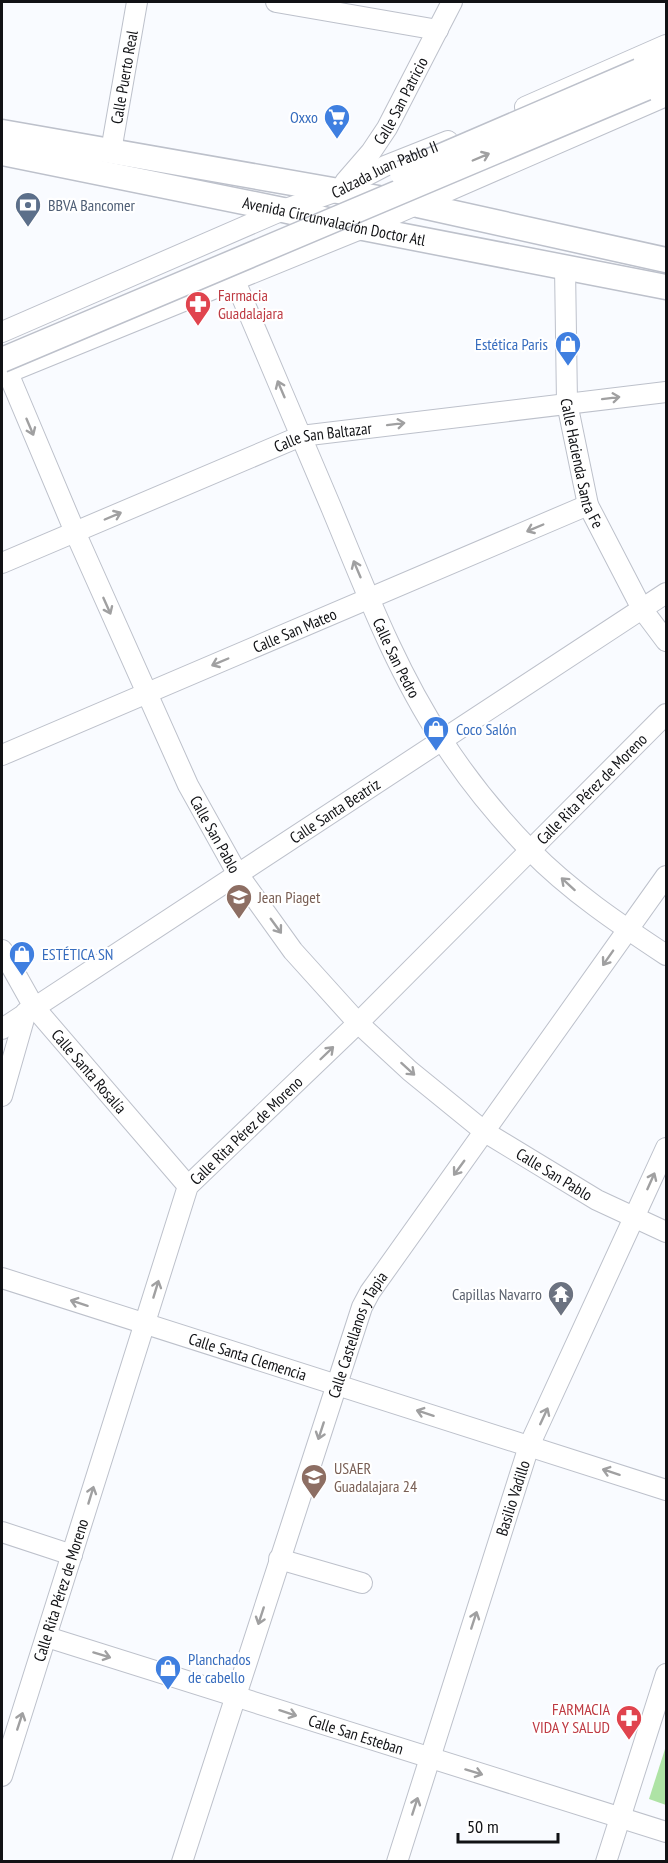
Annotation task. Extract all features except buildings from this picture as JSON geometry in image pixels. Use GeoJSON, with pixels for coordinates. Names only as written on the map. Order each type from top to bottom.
{"type":"FeatureCollection","features":[{"type":"Feature","properties":{"kind":"main road","name":"Calzada Juan Pablo II"},"geometry":{"type":"LineString","coordinates":[[4,369],[654,84],[666,59]]}},
{"type":"Feature","properties":{"kind":"main road","name":"Calzada Juan Pablo II"},"geometry":{"type":"LineString","coordinates":[[2,344],[654,84]]}},
{"type":"Feature","properties":{"kind":"main road","name":"Avenida Circunvalación Doctor Atl"},"geometry":{"type":"LineString","coordinates":[[3,149],[111,152],[418,205],[666,260]]}},
{"type":"Feature","properties":{"kind":"main road","name":"Avenida Circunvalación Doctor Atl"},"geometry":{"type":"LineString","coordinates":[[3,149],[363,228],[666,287]]}},
{"type":"Feature","properties":{"kind":"street","name":"Calle Puerto Real"},"geometry":{"type":"LineString","coordinates":[[111,152],[137,2]]}},
{"type":"Feature","properties":{"kind":"street"},"geometry":{"type":"LineString","coordinates":[[276,2],[438,30]]}},
{"type":"Feature","properties":{"kind":"street","name":"Calle San Patricio"},"geometry":{"type":"LineString","coordinates":[[337,191],[379,142],[452,2]]}},
{"type":"Feature","properties":{"kind":"street","name":"Calzada Juan Pablo II"},"geometry":{"type":"LineString","coordinates":[[2,332],[283,210],[337,191],[385,166],[666,45]]}},
{"type":"Feature","properties":{"kind":"street","name":"Calzada Juan Pablo II"},"geometry":{"type":"LineString","coordinates":[[4,369],[235,281],[418,205],[654,84]]}},
{"type":"Feature","properties":{"kind":"street"},"geometry":{"type":"LineString","coordinates":[[442,143],[437,160],[439,169],[444,177],[459,186]]}},
{"type":"Feature","properties":{"kind":"street"},"geometry":{"type":"LineString","coordinates":[[252,224],[261,225],[276,237],[280,245],[277,264]]}},
{"type":"Feature","properties":{"kind":"street","name":"Calle Hacienda Santa Fe"},"geometry":{"type":"LineString","coordinates":[[565,267],[567,403],[588,505],[642,609],[666,641]]}},
{"type":"Feature","properties":{"kind":"street","name":"Calle San Pedro"},"geometry":{"type":"LineString","coordinates":[[235,281],[369,598],[403,670],[442,740],[486,800],[530,850],[577,892],[666,955]]}},
{"type":"Feature","properties":{"kind":"street","name":"Calle San Pablo"},"geometry":{"type":"LineString","coordinates":[[4,369],[188,785],[237,873],[293,951],[358,1023],[410,1071],[485,1132],[558,1178],[634,1219],[666,1232]]}},
{"type":"Feature","properties":{"kind":"street","name":"Calle San Baltazar"},"geometry":{"type":"LineString","coordinates":[[2,563],[301,436],[666,392]]}},
{"type":"Feature","properties":{"kind":"street","name":"Calle San Mateo"},"geometry":{"type":"LineString","coordinates":[[2,755],[588,505]]}},
{"type":"Feature","properties":{"kind":"street","name":"Calle Santa Beatriz"},"geometry":{"type":"LineString","coordinates":[[2,1029],[666,593]]}},
{"type":"Feature","properties":{"kind":"street","name":"Calle Rita Pérez de Moreno"},"geometry":{"type":"LineString","coordinates":[[2,1776],[188,1186],[358,1023],[666,714]]}},
{"type":"Feature","properties":{"kind":"street","name":"Calle Castellanos y Tapia"},"geometry":{"type":"LineString","coordinates":[[182,1862],[362,1306],[666,876]]}},
{"type":"Feature","properties":{"kind":"street","name":"Calle Santa Rosalía"},"geometry":{"type":"LineString","coordinates":[[2,950],[30,1010],[188,1186]]}},
{"type":"Feature","properties":{"kind":"street"},"geometry":{"type":"LineString","coordinates":[[2,1096],[30,1010]]}},
{"type":"Feature","properties":{"kind":"street","name":"Basilio Vadillo"},"geometry":{"type":"LineString","coordinates":[[397,1862],[530,1446],[666,1148]]}},
{"type":"Feature","properties":{"kind":"street","name":"Calle Santa Clemencia"},"geometry":{"type":"LineString","coordinates":[[2,1278],[666,1490]]}},
{"type":"Feature","properties":{"kind":"street"},"geometry":{"type":"LineString","coordinates":[[2,1532],[72,1555]]}},
{"type":"Feature","properties":{"kind":"street"},"geometry":{"type":"LineString","coordinates":[[279,1559],[362,1583]]}},
{"type":"Feature","properties":{"kind":"street","name":"Calle San Esteban"},"geometry":{"type":"LineString","coordinates":[[46,1637],[666,1832]]}},
{"type":"Feature","properties":{"kind":"street"},"geometry":{"type":"LineString","coordinates":[[606,1862],[666,1674]]}},
{"type":"Feature","properties":{"kind":"green space"},"geometry":{"type":"Polygon","coordinates":[[[666,1746],[666,1805],[649,1799],[666,1746]]]}},
{"type":"Feature","properties":{"kind":"place","name":"Oxxo"},"geometry":{"type":"Point","coordinates":[337,140]}},
{"type":"Feature","properties":{"kind":"place","name":"BBVA Bancomer"},"geometry":{"type":"Point","coordinates":[28,228]}},
{"type":"Feature","properties":{"kind":"place","name":"Farmacia Guadalajara"},"geometry":{"type":"Point","coordinates":[198,327]}},
{"type":"Feature","properties":{"kind":"place","name":"Estética Paris"},"geometry":{"type":"Point","coordinates":[568,367]}},
{"type":"Feature","properties":{"kind":"place","name":"Coco Salón"},"geometry":{"type":"Point","coordinates":[436,752]}},
{"type":"Feature","properties":{"kind":"place","name":"Jean Piaget"},"geometry":{"type":"Point","coordinates":[239,920]}},
{"type":"Feature","properties":{"kind":"place","name":"ESTÉTICA SN"},"geometry":{"type":"Point","coordinates":[22,977]}},
{"type":"Feature","properties":{"kind":"place","name":"Capillas Navarro"},"geometry":{"type":"Point","coordinates":[561,1317]}},
{"type":"Feature","properties":{"kind":"place","name":"USAER Guadalajara 24"},"geometry":{"type":"Point","coordinates":[314,1500]}},
{"type":"Feature","properties":{"kind":"place","name":"Planchados de cabello"},"geometry":{"type":"Point","coordinates":[168,1691]}},
{"type":"Feature","properties":{"kind":"place","name":"FARMACIA VIDA Y SALUD"},"geometry":{"type":"Point","coordinates":[629,1741]}}]}
